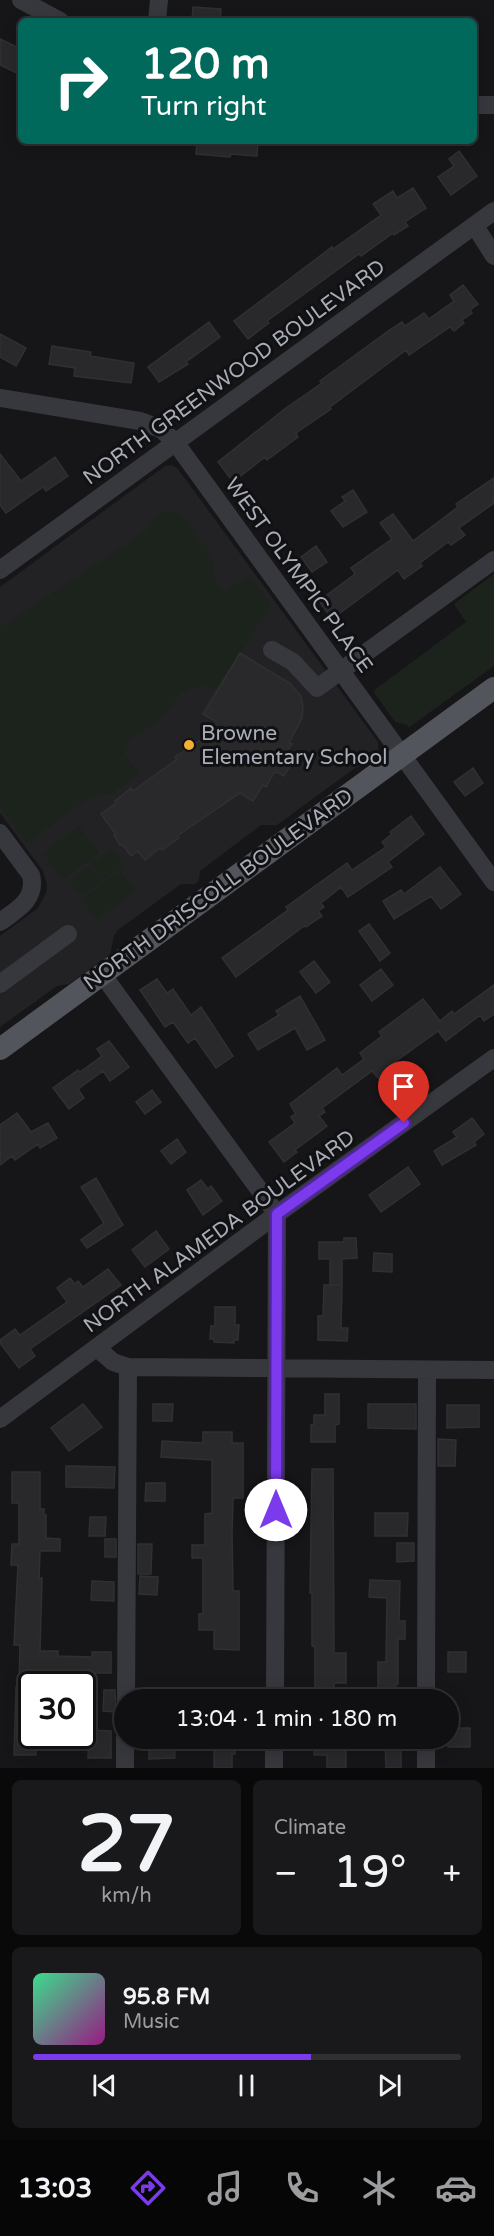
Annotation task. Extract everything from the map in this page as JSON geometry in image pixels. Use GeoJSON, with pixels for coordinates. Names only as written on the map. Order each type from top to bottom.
{"type":"FeatureCollection","features":[{"type":"Feature","properties":{"kind":"main road","name":"NORTH DRISCOLL BOULEVARD"},"geometry":{"type":"LineString","coordinates":[[0,1049],[494,688]]}},
{"type":"Feature","properties":{"kind":"street"},"geometry":{"type":"LineString","coordinates":[[21,0],[54,18]]}},
{"type":"Feature","properties":{"kind":"street"},"geometry":{"type":"LineString","coordinates":[[157,18],[159,0]]}},
{"type":"Feature","properties":{"kind":"street"},"geometry":{"type":"LineString","coordinates":[[477,105],[494,105]]}},
{"type":"Feature","properties":{"kind":"street","name":"NORTH GREENWOOD BOULEVARD"},"geometry":{"type":"LineString","coordinates":[[0,570],[494,211]]}},
{"type":"Feature","properties":{"kind":"street"},"geometry":{"type":"LineString","coordinates":[[475,226],[494,256]]}},
{"type":"Feature","properties":{"kind":"street","name":"WEST OLYMPIC PLACE"},"geometry":{"type":"LineString","coordinates":[[0,398],[140,421],[161,429],[175,442],[494,882]]}},
{"type":"Feature","properties":{"kind":"street"},"geometry":{"type":"LineString","coordinates":[[272,650],[293,662],[317,688],[494,560]]}},
{"type":"Feature","properties":{"kind":"street"},"geometry":{"type":"LineString","coordinates":[[0,833],[31,875],[32,891],[22,906],[0,922]]}},
{"type":"Feature","properties":{"kind":"street"},"geometry":{"type":"LineString","coordinates":[[0,984],[68,934]]}},
{"type":"Feature","properties":{"kind":"street"},"geometry":{"type":"LineString","coordinates":[[102,974],[277,1214],[275,1689]]}},
{"type":"Feature","properties":{"kind":"street","name":"NORTH ALAMEDA BOULEVARD"},"geometry":{"type":"LineString","coordinates":[[0,1419],[277,1214],[494,1058]]}},
{"type":"Feature","properties":{"kind":"street"},"geometry":{"type":"LineString","coordinates":[[98,1348],[112,1362],[128,1367],[494,1370]]}},
{"type":"Feature","properties":{"kind":"street"},"geometry":{"type":"LineString","coordinates":[[126,1689],[128,1367]]}},
{"type":"Feature","properties":{"kind":"street"},"geometry":{"type":"LineString","coordinates":[[426,1689],[428,1370]]}},
{"type":"Feature","properties":{"kind":"street"},"geometry":{"type":"LineString","coordinates":[[125,1749],[125,1768]]}},
{"type":"Feature","properties":{"kind":"street"},"geometry":{"type":"LineString","coordinates":[[274,1749],[274,1768]]}},
{"type":"Feature","properties":{"kind":"street"},"geometry":{"type":"LineString","coordinates":[[426,1749],[426,1768]]}},
{"type":"Feature","properties":{"kind":"shaded area","name":"Browne Elementary School"},"geometry":{"type":"Polygon","coordinates":[[[172,465],[178,469],[378,742],[379,755],[371,763],[355,768],[277,825],[261,825],[200,871],[199,880],[195,884],[181,884],[118,930],[114,936],[110,954],[69,984],[57,986],[0,1027],[0,936],[38,908],[46,893],[47,885],[43,871],[0,813],[0,587],[165,466],[172,465]]]}},
{"type":"Feature","properties":{"kind":"shaded area"},"geometry":{"type":"Polygon","coordinates":[[[167,511],[178,512],[188,520],[199,541],[207,547],[212,558],[214,577],[224,592],[249,575],[271,604],[218,689],[201,686],[190,688],[180,694],[158,722],[137,733],[127,744],[123,752],[139,774],[112,793],[91,796],[27,843],[0,806],[0,628],[146,531],[158,514],[167,511]]]}},
{"type":"Feature","properties":{"kind":"shaded area"},"geometry":{"type":"Polygon","coordinates":[[[494,574],[494,666],[408,728],[407,725],[395,722],[373,691],[466,622],[454,604],[494,574]]]}},
{"type":"Feature","properties":{"kind":"shaded area"},"geometry":{"type":"Polygon","coordinates":[[[79,826],[99,853],[62,880],[43,853],[79,826]]]}},
{"type":"Feature","properties":{"kind":"shaded area"},"geometry":{"type":"Polygon","coordinates":[[[112,849],[123,865],[103,880],[91,864],[112,849]]]}},
{"type":"Feature","properties":{"kind":"shaded area"},"geometry":{"type":"Polygon","coordinates":[[[90,865],[101,881],[81,896],[70,880],[90,865]]]}},
{"type":"Feature","properties":{"kind":"shaded area"},"geometry":{"type":"Polygon","coordinates":[[[120,871],[135,891],[97,920],[82,899],[120,871]]]}},
{"type":"Feature","properties":{"kind":"building"},"geometry":{"type":"Polygon","coordinates":[[[193,7],[221,9],[220,18],[192,18],[193,7]]]}},
{"type":"Feature","properties":{"kind":"building"},"geometry":{"type":"Polygon","coordinates":[[[0,39],[18,48],[18,74],[0,65],[0,39]]]}},
{"type":"Feature","properties":{"kind":"building"},"geometry":{"type":"Polygon","coordinates":[[[197,144],[258,144],[257,156],[231,154],[230,157],[196,154],[197,144]]]}},
{"type":"Feature","properties":{"kind":"building"},"geometry":{"type":"Polygon","coordinates":[[[459,151],[477,176],[451,195],[438,177],[454,166],[449,159],[459,151]]]}},
{"type":"Feature","properties":{"kind":"building"},"geometry":{"type":"Polygon","coordinates":[[[413,188],[426,208],[405,222],[408,226],[394,235],[393,233],[361,256],[359,254],[267,321],[269,323],[248,339],[234,321],[332,247],[333,249],[381,215],[373,204],[393,191],[397,198],[413,188]]]}},
{"type":"Feature","properties":{"kind":"building"},"geometry":{"type":"Polygon","coordinates":[[[463,285],[478,304],[470,310],[472,313],[462,320],[464,323],[454,331],[450,327],[409,355],[406,350],[330,407],[331,409],[296,433],[298,437],[267,460],[265,457],[233,482],[218,462],[286,408],[322,383],[320,381],[388,331],[402,322],[405,326],[424,313],[429,319],[454,301],[450,295],[463,285]]]}},
{"type":"Feature","properties":{"kind":"building"},"geometry":{"type":"Polygon","coordinates":[[[209,322],[220,337],[186,362],[188,364],[159,382],[148,367],[209,322]]]}},
{"type":"Feature","properties":{"kind":"building"},"geometry":{"type":"Polygon","coordinates":[[[0,334],[26,348],[16,366],[0,357],[0,334]]]}},
{"type":"Feature","properties":{"kind":"building"},"geometry":{"type":"Polygon","coordinates":[[[52,346],[91,352],[90,356],[134,363],[131,383],[74,376],[75,368],[49,364],[52,346]]]}},
{"type":"Feature","properties":{"kind":"building"},"geometry":{"type":"Polygon","coordinates":[[[0,454],[21,481],[55,457],[68,476],[46,491],[43,487],[6,513],[0,505],[0,454]]]}},
{"type":"Feature","properties":{"kind":"building"},"geometry":{"type":"Polygon","coordinates":[[[494,478],[494,503],[459,528],[465,535],[451,545],[448,542],[420,563],[422,566],[404,579],[398,570],[332,619],[319,601],[355,574],[351,568],[392,539],[380,523],[393,514],[413,541],[458,507],[456,504],[494,478]]]}},
{"type":"Feature","properties":{"kind":"building"},"geometry":{"type":"Polygon","coordinates":[[[353,490],[367,512],[343,527],[331,511],[345,501],[342,497],[353,490]]]}},
{"type":"Feature","properties":{"kind":"building"},"geometry":{"type":"Polygon","coordinates":[[[316,546],[327,562],[312,572],[301,557],[316,546]]]}},
{"type":"Feature","properties":{"kind":"building"},"geometry":{"type":"Polygon","coordinates":[[[240,653],[291,684],[301,696],[302,718],[289,743],[292,744],[283,757],[291,764],[284,776],[277,772],[274,773],[266,787],[263,785],[253,801],[240,793],[145,860],[138,851],[131,856],[123,845],[120,845],[115,833],[101,814],[131,788],[133,791],[177,759],[175,757],[208,735],[217,722],[203,714],[240,653]]]}},
{"type":"Feature","properties":{"kind":"building"},"geometry":{"type":"Polygon","coordinates":[[[473,768],[483,783],[465,796],[454,782],[473,768]]]}},
{"type":"Feature","properties":{"kind":"building"},"geometry":{"type":"Polygon","coordinates":[[[411,816],[424,834],[388,862],[392,867],[348,897],[341,887],[321,903],[324,907],[318,911],[322,916],[306,927],[304,926],[236,977],[222,958],[288,910],[286,907],[347,863],[352,870],[386,847],[382,842],[392,834],[390,832],[411,816]]]}},
{"type":"Feature","properties":{"kind":"building"},"geometry":{"type":"Polygon","coordinates":[[[440,867],[461,894],[441,909],[431,896],[394,919],[383,901],[401,890],[404,894],[440,867]]]}},
{"type":"Feature","properties":{"kind":"building"},"geometry":{"type":"Polygon","coordinates":[[[369,924],[390,953],[380,961],[359,931],[369,924]]]}},
{"type":"Feature","properties":{"kind":"building"},"geometry":{"type":"Polygon","coordinates":[[[314,961],[330,982],[316,993],[300,972],[314,961]]]}},
{"type":"Feature","properties":{"kind":"building"},"geometry":{"type":"Polygon","coordinates":[[[381,969],[393,985],[372,1001],[360,985],[381,969]]]}},
{"type":"Feature","properties":{"kind":"building"},"geometry":{"type":"Polygon","coordinates":[[[157,979],[167,993],[173,989],[191,1015],[201,1007],[233,1056],[216,1068],[195,1038],[188,1043],[173,1022],[165,1027],[140,990],[157,979]]]}},
{"type":"Feature","properties":{"kind":"building"},"geometry":{"type":"Polygon","coordinates":[[[494,985],[494,1014],[484,1021],[480,1015],[446,1041],[438,1031],[392,1064],[394,1067],[379,1079],[372,1071],[322,1108],[325,1112],[319,1116],[327,1126],[295,1150],[297,1152],[284,1162],[269,1142],[295,1123],[291,1117],[296,1114],[290,1104],[337,1068],[342,1075],[364,1059],[360,1053],[382,1036],[379,1032],[423,999],[440,1021],[452,1011],[454,1014],[494,985]]]}},
{"type":"Feature","properties":{"kind":"building"},"geometry":{"type":"Polygon","coordinates":[[[300,996],[325,1040],[307,1050],[295,1028],[258,1050],[248,1034],[279,1015],[276,1011],[300,996]]]}},
{"type":"Feature","properties":{"kind":"building"},"geometry":{"type":"Polygon","coordinates":[[[109,1041],[129,1067],[110,1081],[103,1071],[78,1089],[84,1098],[69,1109],[53,1088],[102,1056],[97,1049],[109,1041]]]}},
{"type":"Feature","properties":{"kind":"building"},"geometry":{"type":"Polygon","coordinates":[[[152,1090],[161,1102],[145,1114],[136,1102],[152,1090]]]}},
{"type":"Feature","properties":{"kind":"building"},"geometry":{"type":"Polygon","coordinates":[[[17,1113],[31,1132],[48,1123],[57,1138],[40,1148],[38,1144],[15,1160],[12,1156],[0,1165],[0,1125],[17,1113]]]}},
{"type":"Feature","properties":{"kind":"building"},"geometry":{"type":"Polygon","coordinates":[[[472,1118],[484,1134],[474,1142],[476,1145],[442,1165],[434,1151],[457,1137],[453,1132],[472,1118]]]}},
{"type":"Feature","properties":{"kind":"building"},"geometry":{"type":"Polygon","coordinates":[[[177,1139],[186,1152],[171,1164],[161,1151],[177,1139]]]}},
{"type":"Feature","properties":{"kind":"building"},"geometry":{"type":"Polygon","coordinates":[[[408,1167],[420,1184],[381,1212],[369,1195],[408,1167]]]}},
{"type":"Feature","properties":{"kind":"building"},"geometry":{"type":"Polygon","coordinates":[[[96,1178],[123,1225],[87,1248],[81,1240],[104,1223],[81,1187],[96,1178]]]}},
{"type":"Feature","properties":{"kind":"building"},"geometry":{"type":"Polygon","coordinates":[[[201,1180],[208,1189],[211,1186],[222,1201],[203,1215],[187,1190],[201,1180]]]}},
{"type":"Feature","properties":{"kind":"building"},"geometry":{"type":"Polygon","coordinates":[[[156,1231],[169,1249],[145,1267],[132,1250],[156,1231]]]}},
{"type":"Feature","properties":{"kind":"building"},"geometry":{"type":"Polygon","coordinates":[[[344,1238],[356,1238],[357,1258],[342,1259],[342,1285],[330,1285],[330,1259],[319,1259],[319,1242],[344,1242],[344,1238]]]}},
{"type":"Feature","properties":{"kind":"building"},"geometry":{"type":"Polygon","coordinates":[[[374,1253],[392,1254],[392,1272],[373,1271],[374,1253]]]}},
{"type":"Feature","properties":{"kind":"building"},"geometry":{"type":"Polygon","coordinates":[[[108,1269],[121,1285],[30,1349],[35,1356],[19,1368],[0,1340],[15,1329],[20,1335],[67,1302],[57,1288],[70,1278],[75,1284],[78,1281],[83,1287],[108,1269]]]}},
{"type":"Feature","properties":{"kind":"building"},"geometry":{"type":"Polygon","coordinates":[[[324,1285],[342,1285],[341,1328],[348,1328],[347,1341],[318,1340],[318,1316],[323,1316],[324,1285]]]}},
{"type":"Feature","properties":{"kind":"building"},"geometry":{"type":"Polygon","coordinates":[[[215,1307],[235,1307],[235,1325],[239,1325],[238,1340],[234,1340],[234,1343],[214,1342],[214,1339],[210,1339],[211,1326],[215,1326],[215,1307]]]}},
{"type":"Feature","properties":{"kind":"building"},"geometry":{"type":"Polygon","coordinates":[[[325,1394],[339,1394],[339,1424],[335,1425],[335,1442],[311,1442],[311,1425],[314,1424],[314,1415],[325,1415],[325,1394]]]}},
{"type":"Feature","properties":{"kind":"building"},"geometry":{"type":"Polygon","coordinates":[[[83,1404],[102,1427],[69,1451],[51,1428],[83,1404]]]}},
{"type":"Feature","properties":{"kind":"building"},"geometry":{"type":"Polygon","coordinates":[[[153,1404],[173,1404],[172,1421],[153,1421],[153,1404]]]}},
{"type":"Feature","properties":{"kind":"building"},"geometry":{"type":"Polygon","coordinates":[[[368,1404],[416,1404],[416,1429],[368,1428],[368,1404]]]}},
{"type":"Feature","properties":{"kind":"building"},"geometry":{"type":"Polygon","coordinates":[[[447,1405],[479,1405],[479,1427],[447,1428],[447,1405]]]}},
{"type":"Feature","properties":{"kind":"building"},"geometry":{"type":"Polygon","coordinates":[[[203,1432],[232,1432],[232,1443],[243,1443],[243,1498],[233,1498],[232,1533],[233,1591],[239,1591],[239,1650],[214,1649],[214,1630],[199,1630],[199,1614],[203,1614],[203,1558],[192,1558],[192,1545],[205,1545],[205,1514],[212,1513],[212,1460],[161,1457],[162,1441],[203,1443],[203,1432]]]}},
{"type":"Feature","properties":{"kind":"building"},"geometry":{"type":"Polygon","coordinates":[[[438,1439],[456,1440],[455,1466],[438,1466],[438,1439]]]}},
{"type":"Feature","properties":{"kind":"building"},"geometry":{"type":"Polygon","coordinates":[[[66,1466],[115,1467],[114,1488],[66,1487],[66,1466]]]}},
{"type":"Feature","properties":{"kind":"building"},"geometry":{"type":"Polygon","coordinates":[[[312,1469],[333,1469],[334,1653],[346,1653],[346,1683],[334,1683],[334,1689],[315,1689],[315,1647],[312,1646],[312,1593],[310,1593],[312,1469]]]}},
{"type":"Feature","properties":{"kind":"building"},"geometry":{"type":"Polygon","coordinates":[[[12,1472],[40,1472],[40,1509],[44,1509],[44,1515],[46,1515],[46,1538],[60,1539],[60,1551],[40,1551],[39,1578],[42,1578],[40,1651],[58,1651],[58,1656],[92,1657],[92,1652],[111,1652],[111,1673],[19,1671],[20,1645],[14,1645],[18,1565],[11,1565],[12,1544],[19,1544],[19,1503],[12,1503],[12,1472]]]}},
{"type":"Feature","properties":{"kind":"building"},"geometry":{"type":"Polygon","coordinates":[[[146,1483],[165,1483],[165,1501],[145,1501],[146,1483]]]}},
{"type":"Feature","properties":{"kind":"building"},"geometry":{"type":"Polygon","coordinates":[[[375,1513],[408,1513],[407,1536],[375,1536],[375,1513]]]}},
{"type":"Feature","properties":{"kind":"building"},"geometry":{"type":"Polygon","coordinates":[[[90,1517],[106,1517],[105,1536],[89,1536],[90,1517]]]}},
{"type":"Feature","properties":{"kind":"building"},"geometry":{"type":"Polygon","coordinates":[[[105,1539],[116,1539],[116,1557],[105,1557],[105,1539]]]}},
{"type":"Feature","properties":{"kind":"building"},"geometry":{"type":"Polygon","coordinates":[[[397,1543],[414,1543],[414,1561],[397,1562],[397,1543]]]}},
{"type":"Feature","properties":{"kind":"building"},"geometry":{"type":"Polygon","coordinates":[[[138,1544],[152,1544],[151,1574],[138,1574],[138,1544]]]}},
{"type":"Feature","properties":{"kind":"building"},"geometry":{"type":"Polygon","coordinates":[[[140,1576],[158,1577],[157,1595],[139,1594],[140,1576]]]}},
{"type":"Feature","properties":{"kind":"building"},"geometry":{"type":"Polygon","coordinates":[[[370,1580],[400,1581],[399,1621],[405,1621],[405,1639],[398,1639],[396,1689],[378,1689],[378,1662],[386,1662],[387,1598],[369,1597],[370,1580]]]}},
{"type":"Feature","properties":{"kind":"building"},"geometry":{"type":"Polygon","coordinates":[[[92,1581],[114,1582],[114,1601],[91,1600],[92,1581]]]}},
{"type":"Feature","properties":{"kind":"building"},"geometry":{"type":"Polygon","coordinates":[[[448,1652],[466,1652],[466,1672],[448,1672],[448,1652]]]}},
{"type":"Feature","properties":{"kind":"building"},"geometry":{"type":"Polygon","coordinates":[[[16,1687],[18,1687],[18,1749],[36,1749],[36,1755],[14,1755],[16,1687]]]}},
{"type":"Feature","properties":{"kind":"building"},"geometry":{"type":"Polygon","coordinates":[[[104,1690],[114,1690],[114,1712],[103,1711],[104,1690]]]}},
{"type":"Feature","properties":{"kind":"building"},"geometry":{"type":"Polygon","coordinates":[[[459,1728],[470,1728],[470,1747],[459,1747],[459,1728]]]}},
{"type":"Feature","properties":{"kind":"building"},"geometry":{"type":"Polygon","coordinates":[[[96,1730],[111,1731],[111,1758],[88,1758],[88,1749],[96,1749],[96,1730]]]}},
{"type":"Feature","properties":{"kind":"building"},"geometry":{"type":"Polygon","coordinates":[[[149,1749],[175,1749],[175,1758],[149,1759],[149,1749]]]}},
{"type":"Feature","properties":{"kind":"building"},"geometry":{"type":"Polygon","coordinates":[[[214,1749],[235,1749],[235,1754],[232,1754],[232,1768],[214,1768],[214,1749]]]}},
{"type":"Feature","properties":{"kind":"building"},"geometry":{"type":"Polygon","coordinates":[[[314,1749],[346,1749],[346,1768],[327,1768],[327,1755],[314,1755],[314,1749]]]}},
{"type":"Feature","properties":{"kind":"building"},"geometry":{"type":"Polygon","coordinates":[[[385,1749],[401,1749],[401,1768],[386,1768],[385,1749]]]}},
{"type":"Feature","properties":{"kind":"place","name":"Browne Elementary School"},"geometry":{"type":"Point","coordinates":[189,745]}},
{"type":"Feature","properties":{"kind":"route"},"geometry":{"type":"LineString","coordinates":[[276,1510],[277,1214],[404,1123]]}}]}
